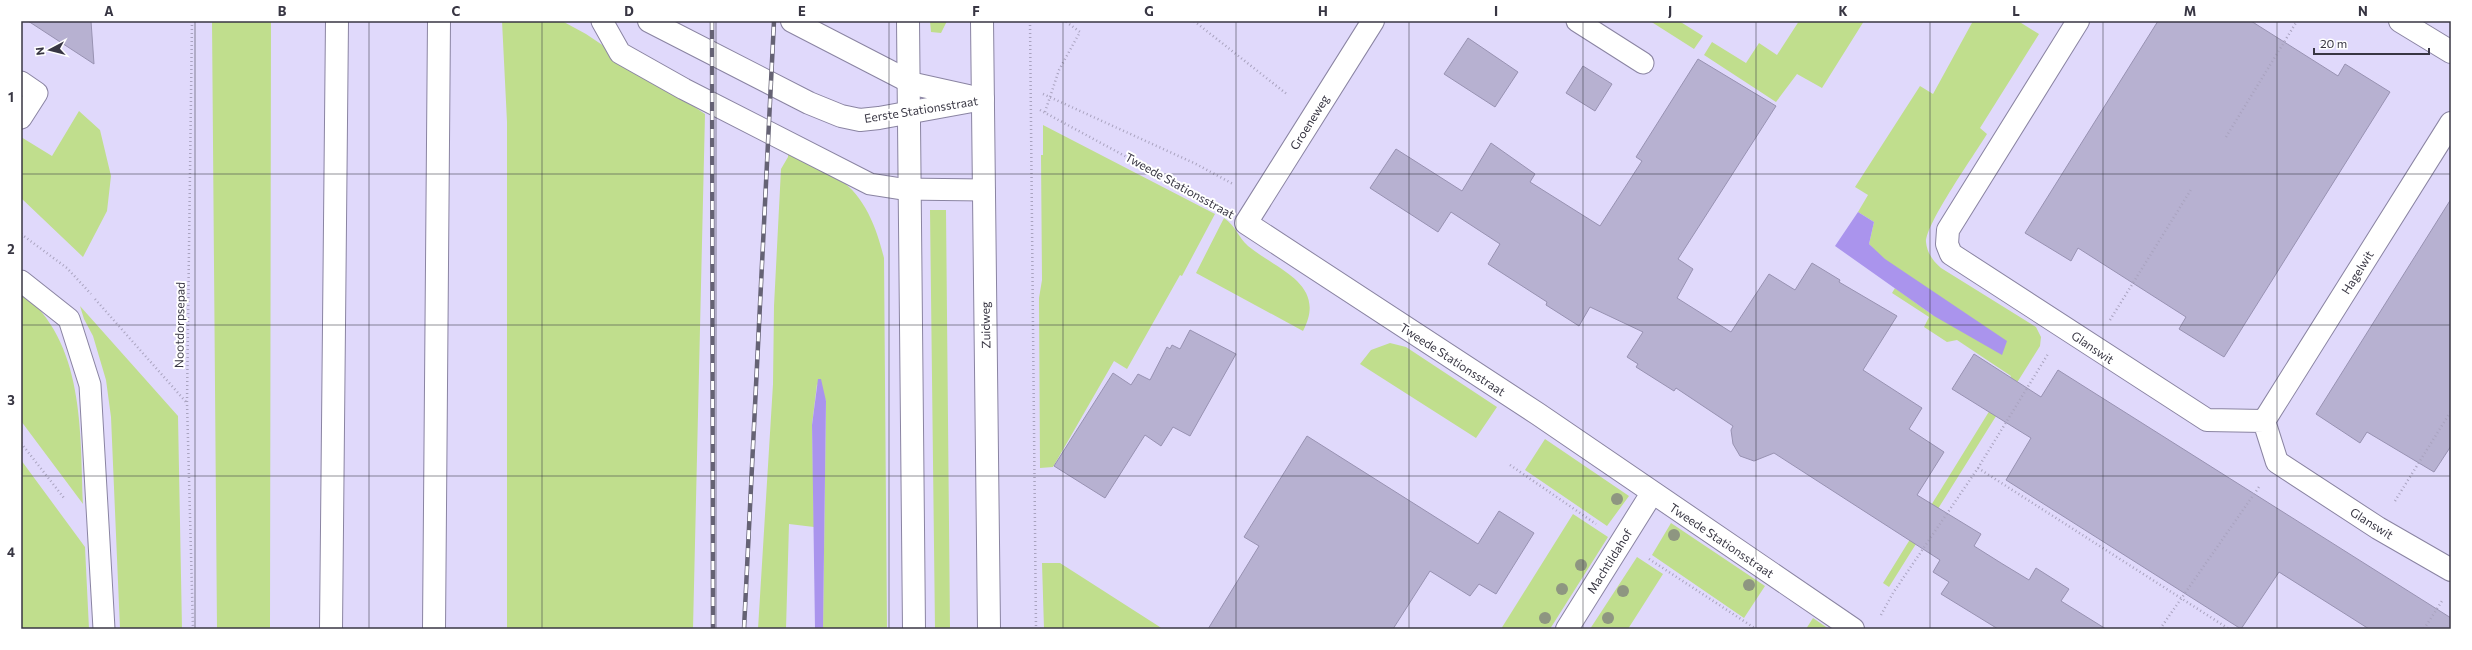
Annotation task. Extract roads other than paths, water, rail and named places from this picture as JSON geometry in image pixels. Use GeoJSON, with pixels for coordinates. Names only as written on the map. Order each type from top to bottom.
{"type":"FeatureCollection","features":[{"type":"Feature","properties":{"kind":"main road"},"geometry":{"type":"LineString","coordinates":[[331,629],[337,21]]}},
{"type":"Feature","properties":{"kind":"main road"},"geometry":{"type":"LineString","coordinates":[[434,629],[439,21]]}},
{"type":"Feature","properties":{"kind":"main road","name":"Eerste Stationsstraat"},"geometry":{"type":"LineString","coordinates":[[649,21],[815,106],[841,116],[866,120],[983,99]]}},
{"type":"Feature","properties":{"kind":"main road","name":"Eerste Stationsstraat"},"geometry":{"type":"LineString","coordinates":[[792,21],[908,82],[933,90],[983,99]]}},
{"type":"Feature","properties":{"kind":"main road"},"geometry":{"type":"LineString","coordinates":[[908,21],[914,629]]}},
{"type":"Feature","properties":{"kind":"main road","name":"Zuidweg"},"geometry":{"type":"LineString","coordinates":[[982,21],[989,629]]}},
{"type":"Feature","properties":{"kind":"main road","name":"Groeneweg"},"geometry":{"type":"LineString","coordinates":[[1246,223],[1372,21]]}},
{"type":"Feature","properties":{"kind":"main road","name":"Glanswit"},"geometry":{"type":"LineString","coordinates":[[2078,21],[1948,230],[1947,244],[1951,254],[2093,348],[2207,420],[2264,421],[2277,462],[2378,528],[2451,570]]}},
{"type":"Feature","properties":{"kind":"main road"},"geometry":{"type":"LineString","coordinates":[[2400,21],[2451,52]]}},
{"type":"Feature","properties":{"kind":"main road","name":"Hagelwit"},"geometry":{"type":"LineString","coordinates":[[2264,421],[2451,123]]}},
{"type":"Feature","properties":{"kind":"main road","name":"Tweede Stationsstraat"},"geometry":{"type":"LineString","coordinates":[[1246,223],[1538,414],[1853,629]]}},
{"type":"Feature","properties":{"kind":"main road","name":"Machtildahof"},"geometry":{"type":"LineString","coordinates":[[1568,629],[1652,493]]}},
{"type":"Feature","properties":{"kind":"lane"},"geometry":{"type":"LineString","coordinates":[[602,21],[620,53],[657,74],[858,179],[878,186],[910,190],[984,190]]}},
{"type":"Feature","properties":{"kind":"lane"},"geometry":{"type":"LineString","coordinates":[[1577,21],[1643,63]]}},
{"type":"Feature","properties":{"kind":"lane"},"geometry":{"type":"LineString","coordinates":[[21,82],[37,93],[21,118]]}},
{"type":"Feature","properties":{"kind":"lane"},"geometry":{"type":"LineString","coordinates":[[21,281],[69,319],[90,385],[104,629]]}},
{"type":"Feature","properties":{"kind":"railway"},"geometry":{"type":"LineString","coordinates":[[712,21],[713,629]]}},
{"type":"Feature","properties":{"kind":"railway"},"geometry":{"type":"LineString","coordinates":[[744,629],[774,21]]}}]}
